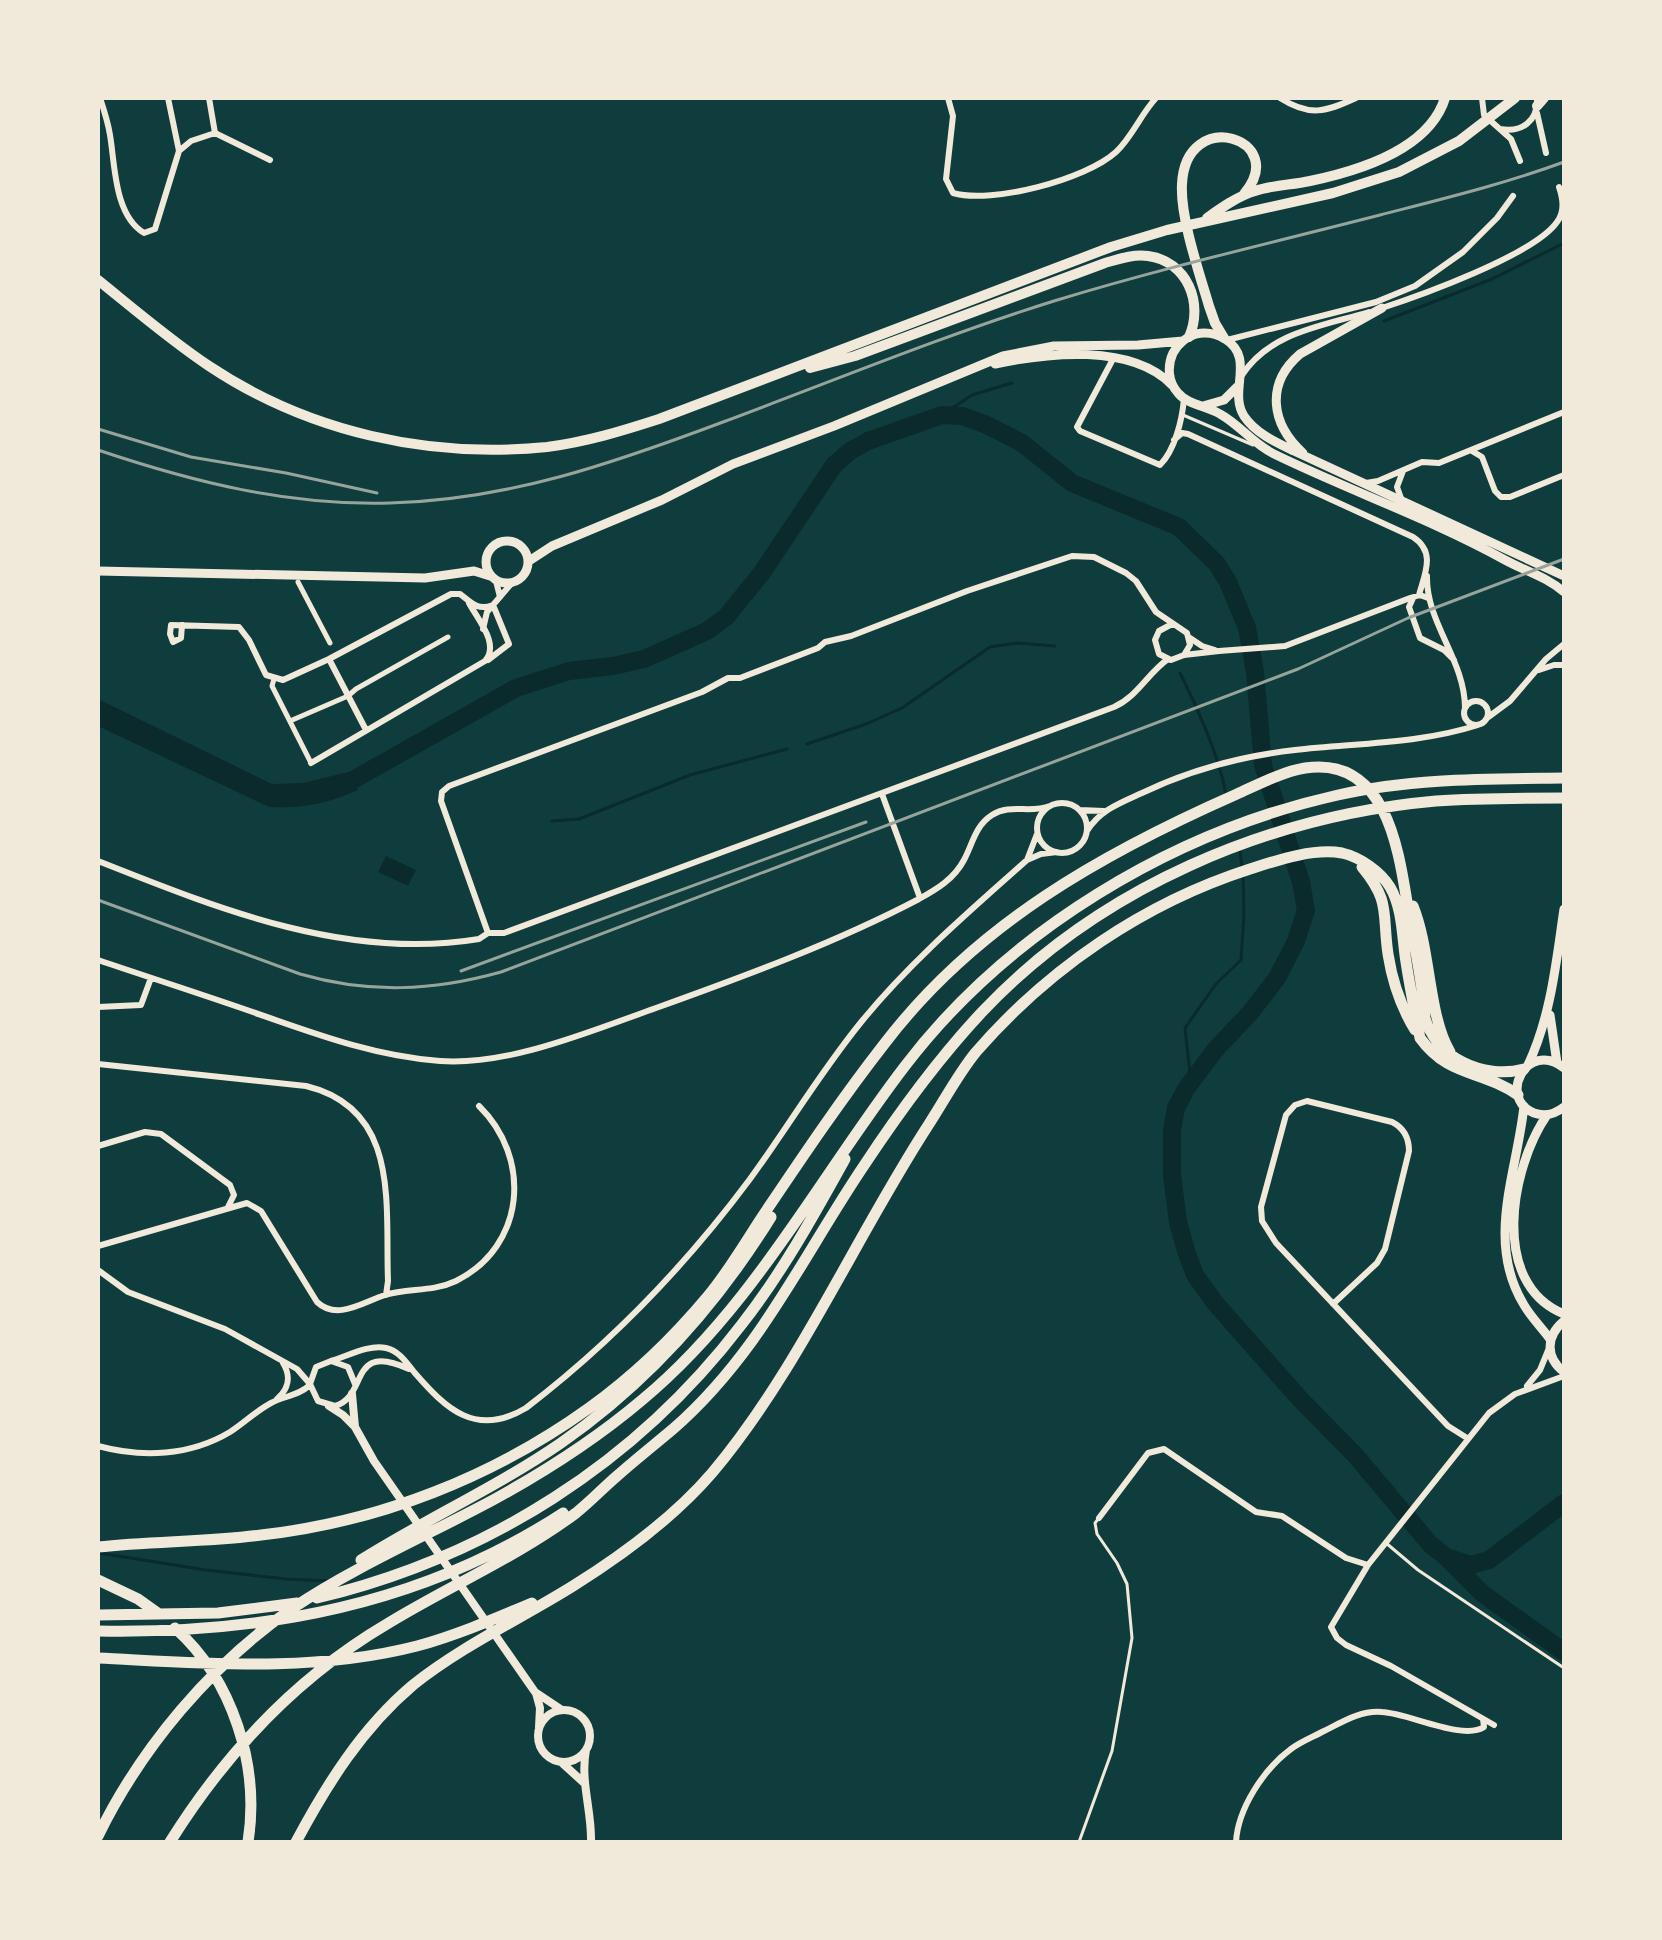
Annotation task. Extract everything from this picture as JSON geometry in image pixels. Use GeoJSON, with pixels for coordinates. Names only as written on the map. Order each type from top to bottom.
{"type":"FeatureCollection","features":[{"type":"Feature","properties":{"kind":"highway"},"geometry":{"type":"LineString","coordinates":[[98,1547],[265,1535],[375,1513],[446,1488],[551,1435],[627,1378],[671,1337],[711,1293],[887,1040],[941,980],[1006,923],[1100,859],[1273,778],[1309,767],[1330,768],[1349,775],[1374,794],[1389,822],[1405,888],[1423,934],[1441,1033],[1452,1055]]}},
{"type":"Feature","properties":{"kind":"highway"},"geometry":{"type":"LineString","coordinates":[[405,1539],[559,1462],[612,1425],[656,1388],[705,1340],[754,1281],[867,1118],[943,1020],[1023,945],[1067,913],[1143,868],[1205,839],[1305,803],[1386,786],[1560,778]]}},
{"type":"Feature","properties":{"kind":"highway"},"geometry":{"type":"LineString","coordinates":[[173,1837],[211,1780],[269,1715],[341,1655],[387,1623],[532,1542],[578,1511],[678,1425],[746,1350],[782,1299],[861,1169],[938,1061],[985,1008],[1093,918],[1152,883],[1267,835],[1336,818],[1437,801],[1559,798]]}},
{"type":"Feature","properties":{"kind":"highway"},"geometry":{"type":"LineString","coordinates":[[296,1842],[346,1758],[387,1709],[434,1669],[574,1585],[640,1541],[711,1475],[756,1414],[901,1167],[974,1055],[1029,999],[1078,957],[1120,928],[1202,885],[1258,866],[1302,856],[1336,852],[1350,855],[1383,878],[1403,910],[1425,1019],[1435,1040],[1466,1064],[1493,1072],[1526,1067]]}},
{"type":"Feature","properties":{"kind":"highway"},"geometry":{"type":"LineString","coordinates":[[1350,855],[1377,885],[1384,901],[1388,954],[1397,990],[1406,1015],[1420,1038],[1434,1055],[1451,1067],[1518,1095]]}},
{"type":"Feature","properties":{"kind":"highway"},"geometry":{"type":"LineString","coordinates":[[1405,888],[1403,910],[1420,1038]]}},
{"type":"Feature","properties":{"kind":"highway"},"geometry":{"type":"LineString","coordinates":[[98,1836],[151,1750],[188,1703],[240,1650],[295,1607],[559,1444],[633,1386],[677,1344],[717,1297],[759,1236],[833,1114]]}},
{"type":"Feature","properties":{"kind":"highway"},"geometry":{"type":"LineString","coordinates":[[98,1615],[218,1613],[293,1604],[412,1570],[470,1545],[537,1510],[600,1467],[660,1416],[719,1353],[767,1290],[867,1118]]}},
{"type":"Feature","properties":{"kind":"highway"},"geometry":{"type":"LineString","coordinates":[[98,1631],[178,1631],[253,1625],[376,1599],[447,1574],[512,1542],[558,1516],[618,1475]]}},
{"type":"Feature","properties":{"kind":"highway"},"geometry":{"type":"LineString","coordinates":[[98,1580],[124,1591],[159,1613],[198,1652],[219,1683],[232,1709],[246,1753],[251,1802],[248,1842]]}},
{"type":"Feature","properties":{"kind":"highway"},"geometry":{"type":"LineString","coordinates":[[98,1658],[276,1664],[345,1659],[452,1636],[574,1585]]}},
{"type":"Feature","properties":{"kind":"main road"},"geometry":{"type":"LineString","coordinates":[[1244,194],[1331,176],[1403,148],[1427,132],[1445,98]]}},
{"type":"Feature","properties":{"kind":"main road"},"geometry":{"type":"LineString","coordinates":[[98,280],[210,367],[266,399],[329,425],[385,440],[428,447],[485,450],[548,446],[597,438],[659,419],[1060,264],[1167,230],[1365,184],[1431,157],[1469,134],[1515,98]]}},
{"type":"Feature","properties":{"kind":"main road"},"geometry":{"type":"LineString","coordinates":[[1202,222],[1244,194],[1254,180],[1254,156],[1249,147],[1235,138],[1217,136],[1197,147],[1186,165],[1182,195],[1215,323],[1239,356],[1240,408],[1249,423],[1273,440],[1316,462],[1564,576]]}},
{"type":"Feature","properties":{"kind":"main road"},"geometry":{"type":"LineString","coordinates":[[761,381],[855,356],[1125,257],[1145,256],[1158,258],[1179,271],[1191,289],[1195,302],[1195,316],[1186,339],[1175,350],[1170,361],[1169,374],[1173,386]]}},
{"type":"Feature","properties":{"kind":"main road"},"geometry":{"type":"LineString","coordinates":[[1316,462],[1297,448],[1281,427],[1275,404],[1279,379],[1289,363],[1300,354],[1382,308]]}},
{"type":"Feature","properties":{"kind":"main road"},"geometry":{"type":"LineString","coordinates":[[98,571],[425,578],[467,571],[482,572],[511,584],[524,576],[529,561],[552,546],[662,500],[733,464],[980,368],[1003,356],[1054,346],[1138,345],[1211,333],[1226,339]]}},
{"type":"Feature","properties":{"kind":"main road"},"geometry":{"type":"LineString","coordinates":[[980,368],[1023,358],[1056,355],[1113,359],[1146,367],[1163,375],[1184,399],[1232,422],[1267,451],[1492,552],[1564,592]]}},
{"type":"Feature","properties":{"kind":"main road"},"geometry":{"type":"LineString","coordinates":[[1203,406],[1224,400],[1240,380]]}},
{"type":"Feature","properties":{"kind":"main road"},"geometry":{"type":"LineString","coordinates":[[467,571],[503,541],[511,541],[523,548],[552,546]]}},
{"type":"Feature","properties":{"kind":"main road"},"geometry":{"type":"LineString","coordinates":[[523,548],[529,561]]}},
{"type":"Feature","properties":{"kind":"main road"},"geometry":{"type":"LineString","coordinates":[[486,558],[487,569],[493,578]]}},
{"type":"Feature","properties":{"kind":"main road"},"geometry":{"type":"LineString","coordinates":[[1563,1109],[1547,1115],[1535,1113],[1524,1106],[1518,1095],[1518,1081],[1541,1036],[1550,1005],[1564,909]]}},
{"type":"Feature","properties":{"kind":"main road"},"geometry":{"type":"LineString","coordinates":[[1550,1005],[1551,1035],[1561,1066]]}},
{"type":"Feature","properties":{"kind":"main road"},"geometry":{"type":"LineString","coordinates":[[1526,1067],[1539,1060],[1561,1066]]}},
{"type":"Feature","properties":{"kind":"main road"},"geometry":{"type":"LineString","coordinates":[[1524,1106],[1506,1206],[1506,1261],[1524,1307],[1550,1344],[1555,1365],[1564,1374]]}},
{"type":"Feature","properties":{"kind":"main road"},"geometry":{"type":"LineString","coordinates":[[1547,1115],[1534,1136],[1520,1176],[1514,1240],[1518,1260],[1532,1289],[1549,1307],[1564,1314]]}},
{"type":"Feature","properties":{"kind":"main road"},"geometry":{"type":"LineString","coordinates":[[1550,1344],[1555,1329],[1564,1321]]}},
{"type":"Feature","properties":{"kind":"street"},"geometry":{"type":"LineString","coordinates":[[100,98],[119,191],[133,224],[144,233],[155,229],[179,151],[168,98]]}},
{"type":"Feature","properties":{"kind":"street"},"geometry":{"type":"LineString","coordinates":[[209,98],[215,133]]}},
{"type":"Feature","properties":{"kind":"street"},"geometry":{"type":"LineString","coordinates":[[948,98],[953,116],[946,179],[953,193],[966,196],[1011,192],[1095,167],[1115,153],[1156,98]]}},
{"type":"Feature","properties":{"kind":"street"},"geometry":{"type":"LineString","coordinates":[[1280,98],[1302,110],[1315,112],[1356,98]]}},
{"type":"Feature","properties":{"kind":"street"},"geometry":{"type":"LineString","coordinates":[[1482,98],[1484,115],[1511,139],[1520,161]]}},
{"type":"Feature","properties":{"kind":"street"},"geometry":{"type":"LineString","coordinates":[[1500,129],[1518,129],[1526,125],[1538,103]]}},
{"type":"Feature","properties":{"kind":"street"},"geometry":{"type":"LineString","coordinates":[[1538,103],[1546,153]]}},
{"type":"Feature","properties":{"kind":"street"},"geometry":{"type":"LineString","coordinates":[[179,151],[191,141],[215,133],[270,160]]}},
{"type":"Feature","properties":{"kind":"street"},"geometry":{"type":"LineString","coordinates":[[1240,380],[1255,358],[1278,341],[1452,283],[1541,237],[1558,221],[1563,204],[1559,187]]}},
{"type":"Feature","properties":{"kind":"street"},"geometry":{"type":"LineString","coordinates":[[1226,339],[1376,302],[1415,286],[1445,267],[1484,232],[1513,196]]}},
{"type":"Feature","properties":{"kind":"street"},"geometry":{"type":"LineString","coordinates":[[1113,359],[1078,430],[1160,465],[1164,463],[1174,440],[1183,415],[1184,399]]}},
{"type":"Feature","properties":{"kind":"street"},"geometry":{"type":"LineString","coordinates":[[1360,482],[1374,482],[1422,462],[1439,463],[1564,412]]}},
{"type":"Feature","properties":{"kind":"street"},"geometry":{"type":"LineString","coordinates":[[1174,440],[1182,433],[1188,434],[1422,543],[1427,553],[1428,598],[1461,678],[1465,712],[1471,724],[1478,725]]}},
{"type":"Feature","properties":{"kind":"street"},"geometry":{"type":"LineString","coordinates":[[1468,452],[1476,452],[1482,457],[1495,491],[1504,498],[1564,475]]}},
{"type":"Feature","properties":{"kind":"street"},"geometry":{"type":"LineString","coordinates":[[1402,501],[1397,487],[1398,478],[1404,470]]}},
{"type":"Feature","properties":{"kind":"street"},"geometry":{"type":"LineString","coordinates":[[488,933],[441,801],[442,792],[449,786],[702,692],[728,678],[740,678],[818,648],[825,642],[851,636],[1062,558],[1094,557],[1117,568],[1136,581],[1156,612],[1181,627],[1202,646],[1219,651]]}},
{"type":"Feature","properties":{"kind":"street"},"geometry":{"type":"LineString","coordinates":[[1410,614],[1410,602],[1418,596],[1427,571]]}},
{"type":"Feature","properties":{"kind":"street"},"geometry":{"type":"LineString","coordinates":[[493,578],[500,597]]}},
{"type":"Feature","properties":{"kind":"street"},"geometry":{"type":"LineString","coordinates":[[298,582],[330,643]]}},
{"type":"Feature","properties":{"kind":"street"},"geometry":{"type":"LineString","coordinates":[[483,629],[484,618],[511,584]]}},
{"type":"Feature","properties":{"kind":"street"},"geometry":{"type":"LineString","coordinates":[[182,625],[239,627],[266,675],[283,680],[451,594],[460,594],[482,609],[493,605]]}},
{"type":"Feature","properties":{"kind":"street"},"geometry":{"type":"LineString","coordinates":[[98,861],[237,912],[316,935],[416,946],[479,939],[488,933],[504,933],[764,838],[778,830],[1123,703],[1140,690],[1154,670],[1168,659],[1298,642],[1388,606],[1418,596],[1428,598]]}},
{"type":"Feature","properties":{"kind":"street"},"geometry":{"type":"LineString","coordinates":[[469,603],[491,646],[490,656],[485,661]]}},
{"type":"Feature","properties":{"kind":"street"},"geometry":{"type":"LineString","coordinates":[[274,679],[272,686],[311,763],[509,644],[493,605]]}},
{"type":"Feature","properties":{"kind":"street"},"geometry":{"type":"LineString","coordinates":[[1388,606],[1405,609],[1423,640],[1444,650],[1454,660]]}},
{"type":"Feature","properties":{"kind":"street"},"geometry":{"type":"LineString","coordinates":[[1168,659],[1159,654],[1155,640],[1159,631],[1172,624]]}},
{"type":"Feature","properties":{"kind":"street"},"geometry":{"type":"LineString","coordinates":[[1423,640],[1437,639],[1440,628]]}},
{"type":"Feature","properties":{"kind":"street"},"geometry":{"type":"LineString","coordinates":[[290,721],[348,696],[448,637]]}},
{"type":"Feature","properties":{"kind":"street"},"geometry":{"type":"LineString","coordinates":[[1184,655],[1190,645],[1189,637]]}},
{"type":"Feature","properties":{"kind":"street"},"geometry":{"type":"LineString","coordinates":[[98,960],[357,1048],[444,1061],[494,1057],[579,1035],[768,968],[862,927],[920,898],[953,877],[965,858],[974,834],[987,818],[1006,808],[1037,810],[1065,803],[1080,810],[1104,811],[1191,773],[1243,758],[1435,737],[1478,725],[1503,706],[1564,644]]}},
{"type":"Feature","properties":{"kind":"street"},"geometry":{"type":"LineString","coordinates":[[329,659],[366,730]]}},
{"type":"Feature","properties":{"kind":"street"},"geometry":{"type":"LineString","coordinates":[[1536,671],[1564,665]]}},
{"type":"Feature","properties":{"kind":"street"},"geometry":{"type":"LineString","coordinates":[[1461,678],[1488,710],[1487,718]]}},
{"type":"Feature","properties":{"kind":"street"},"geometry":{"type":"LineString","coordinates":[[1454,732],[1469,703],[1503,706]]}},
{"type":"Feature","properties":{"kind":"street"},"geometry":{"type":"LineString","coordinates":[[882,794],[920,898]]}},
{"type":"Feature","properties":{"kind":"street"},"geometry":{"type":"LineString","coordinates":[[1027,860],[1041,814],[1050,806]]}},
{"type":"Feature","properties":{"kind":"street"},"geometry":{"type":"LineString","coordinates":[[1080,810],[1086,819],[1087,831]]}},
{"type":"Feature","properties":{"kind":"street"},"geometry":{"type":"LineString","coordinates":[[1023,811],[1037,828],[1046,847],[1057,852]]}},
{"type":"Feature","properties":{"kind":"street"},"geometry":{"type":"LineString","coordinates":[[272,1402],[302,1391],[310,1384],[316,1367],[370,1348],[385,1348],[398,1353],[443,1405],[459,1415],[478,1420],[498,1419],[517,1413],[545,1393],[620,1327],[701,1240],[751,1178],[842,1046],[887,992],[936,942],[1027,860],[1041,854],[1075,850],[1104,811]]}},
{"type":"Feature","properties":{"kind":"street"},"geometry":{"type":"LineString","coordinates":[[98,1007],[141,1005],[151,978]]}},
{"type":"Feature","properties":{"kind":"street"},"geometry":{"type":"LineString","coordinates":[[98,1064],[306,1086],[344,1102],[366,1125],[381,1154],[388,1281],[386,1295]]}},
{"type":"Feature","properties":{"kind":"street"},"geometry":{"type":"LineString","coordinates":[[1333,1304],[1377,1263],[1385,1249],[1409,1141],[1398,1125],[1392,1122],[1307,1101],[1295,1105],[1286,1115],[1261,1207],[1267,1232],[1276,1243],[1333,1304],[1448,1426],[1467,1438]]}},
{"type":"Feature","properties":{"kind":"street"},"geometry":{"type":"LineString","coordinates":[[98,1246],[227,1207],[251,1204],[261,1211],[317,1302],[327,1310],[340,1311],[386,1295],[430,1290],[453,1283],[482,1263],[503,1235],[514,1201],[513,1166],[501,1133],[479,1106]]}},
{"type":"Feature","properties":{"kind":"street"},"geometry":{"type":"LineString","coordinates":[[98,1146],[145,1132],[161,1134],[230,1185],[234,1198],[227,1207]]}},
{"type":"Feature","properties":{"kind":"street"},"geometry":{"type":"LineString","coordinates":[[98,1270],[128,1292],[225,1329],[301,1372],[318,1401],[343,1415],[355,1427],[374,1461],[535,1692],[540,1708],[538,1737],[543,1752],[574,1771],[585,1785]]}},
{"type":"Feature","properties":{"kind":"street"},"geometry":{"type":"LineString","coordinates":[[1525,1389],[1540,1370],[1550,1344]]}},
{"type":"Feature","properties":{"kind":"street"},"geometry":{"type":"LineString","coordinates":[[98,1446],[146,1454],[186,1449],[230,1432],[283,1393],[288,1379],[284,1365],[277,1358]]}},
{"type":"Feature","properties":{"kind":"street"},"geometry":{"type":"LineString","coordinates":[[331,1361],[348,1367],[354,1389],[355,1427]]}},
{"type":"Feature","properties":{"kind":"street"},"geometry":{"type":"LineString","coordinates":[[329,1406],[340,1405],[354,1389],[361,1372],[371,1364],[397,1364],[413,1371]]}},
{"type":"Feature","properties":{"kind":"street"},"geometry":{"type":"LineString","coordinates":[[1494,1725],[1391,1666],[1346,1645],[1331,1627],[1368,1565],[1467,1438],[1497,1405],[1525,1389],[1564,1374]]}},
{"type":"Feature","properties":{"kind":"street"},"geometry":{"type":"LineString","coordinates":[[1099,1518],[1148,1453],[1164,1449],[1256,1512],[1282,1516],[1346,1558],[1368,1565]]}},
{"type":"Feature","properties":{"kind":"street"},"geometry":{"type":"LineString","coordinates":[[535,1692],[562,1710],[578,1714],[588,1726],[589,1742],[583,1767],[591,1842]]}},
{"type":"Feature","properties":{"kind":"street"},"geometry":{"type":"LineString","coordinates":[[539,1729],[547,1716],[562,1710]]}},
{"type":"Feature","properties":{"kind":"street"},"geometry":{"type":"LineString","coordinates":[[1236,1842],[1237,1827],[1245,1808],[1268,1772],[1282,1756],[1305,1740],[1370,1711],[1466,1731],[1481,1730],[1484,1727],[1482,1718]]}},
{"type":"Feature","properties":{"kind":"street"},"geometry":{"type":"LineString","coordinates":[[560,1761],[577,1759],[586,1750]]}},
{"type":"Feature","properties":{"kind":"lane"},"geometry":{"type":"LineString","coordinates":[[1183,415],[1267,451]]}},
{"type":"Feature","properties":{"kind":"lane"},"geometry":{"type":"LineString","coordinates":[[1079,1842],[1112,1751],[1132,1638],[1127,1584],[1097,1534],[1095,1523],[1099,1518]]}},
{"type":"Feature","properties":{"kind":"lane"},"geometry":{"type":"LineString","coordinates":[[1386,1543],[1429,1578],[1564,1668]]}},
{"type":"Feature","properties":{"kind":"water"},"geometry":{"type":"Polygon","coordinates":[[[98,699],[272,784],[303,783],[348,772],[358,790],[315,804],[269,807],[98,726],[98,699]]]}},
{"type":"Feature","properties":{"kind":"water"},"geometry":{"type":"Polygon","coordinates":[[[386,856],[416,870],[408,886],[378,872],[386,856]]]}},
{"type":"Feature","properties":{"kind":"waterway"},"geometry":{"type":"LineString","coordinates":[[1384,321],[1492,279],[1564,243]]}},
{"type":"Feature","properties":{"kind":"waterway"},"geometry":{"type":"LineString","coordinates":[[942,415],[972,395],[1012,383]]}},
{"type":"Feature","properties":{"kind":"waterway"},"geometry":{"type":"LineString","coordinates":[[331,789],[353,780],[516,688],[569,671],[644,659],[707,631],[726,617],[761,574],[834,465],[868,441],[942,415],[962,416],[987,425],[1022,443],[1072,483],[1179,527],[1217,564],[1247,628],[1255,672],[1263,765],[1301,882],[1306,910],[1296,941],[1277,978],[1215,1050],[1176,1108],[1172,1130],[1172,1175],[1178,1222],[1195,1275],[1216,1304],[1300,1399],[1355,1455],[1430,1544],[1446,1557],[1471,1565],[1489,1560],[1564,1503]]}},
{"type":"Feature","properties":{"kind":"waterway"},"geometry":{"type":"LineString","coordinates":[[807,744],[902,708],[990,647],[1017,643],[1055,646]]}},
{"type":"Feature","properties":{"kind":"waterway"},"geometry":{"type":"LineString","coordinates":[[1180,673],[1207,733],[1226,795]]}},
{"type":"Feature","properties":{"kind":"waterway"},"geometry":{"type":"LineString","coordinates":[[552,821],[579,819],[690,775],[787,749]]}},
{"type":"Feature","properties":{"kind":"waterway"},"geometry":{"type":"LineString","coordinates":[[1240,851],[1242,867]]}},
{"type":"Feature","properties":{"kind":"waterway"},"geometry":{"type":"LineString","coordinates":[[1191,1082],[1185,1028],[1216,984],[1241,960],[1243,875]]}},
{"type":"Feature","properties":{"kind":"waterway"},"geometry":{"type":"LineString","coordinates":[[99,1553],[206,1570],[331,1581]]}},
{"type":"Feature","properties":{"kind":"waterway"},"geometry":{"type":"LineString","coordinates":[[1448,1559],[1483,1594],[1564,1652]]}},
{"type":"Feature","properties":{"kind":"railway"},"geometry":{"type":"LineString","coordinates":[[98,450],[206,482],[315,500],[390,503],[476,495],[518,487],[642,452],[929,344],[1054,301],[1473,191],[1564,162]]}},
{"type":"Feature","properties":{"kind":"railway"},"geometry":{"type":"LineString","coordinates":[[98,429],[191,457],[377,493]]}},
{"type":"Feature","properties":{"kind":"railway"},"geometry":{"type":"LineString","coordinates":[[98,900],[300,974],[326,980],[401,988],[476,978],[501,972],[1298,669],[1408,618],[1564,559]]}},
{"type":"Feature","properties":{"kind":"railway"},"geometry":{"type":"LineString","coordinates":[[461,971],[866,822]]}}]}
